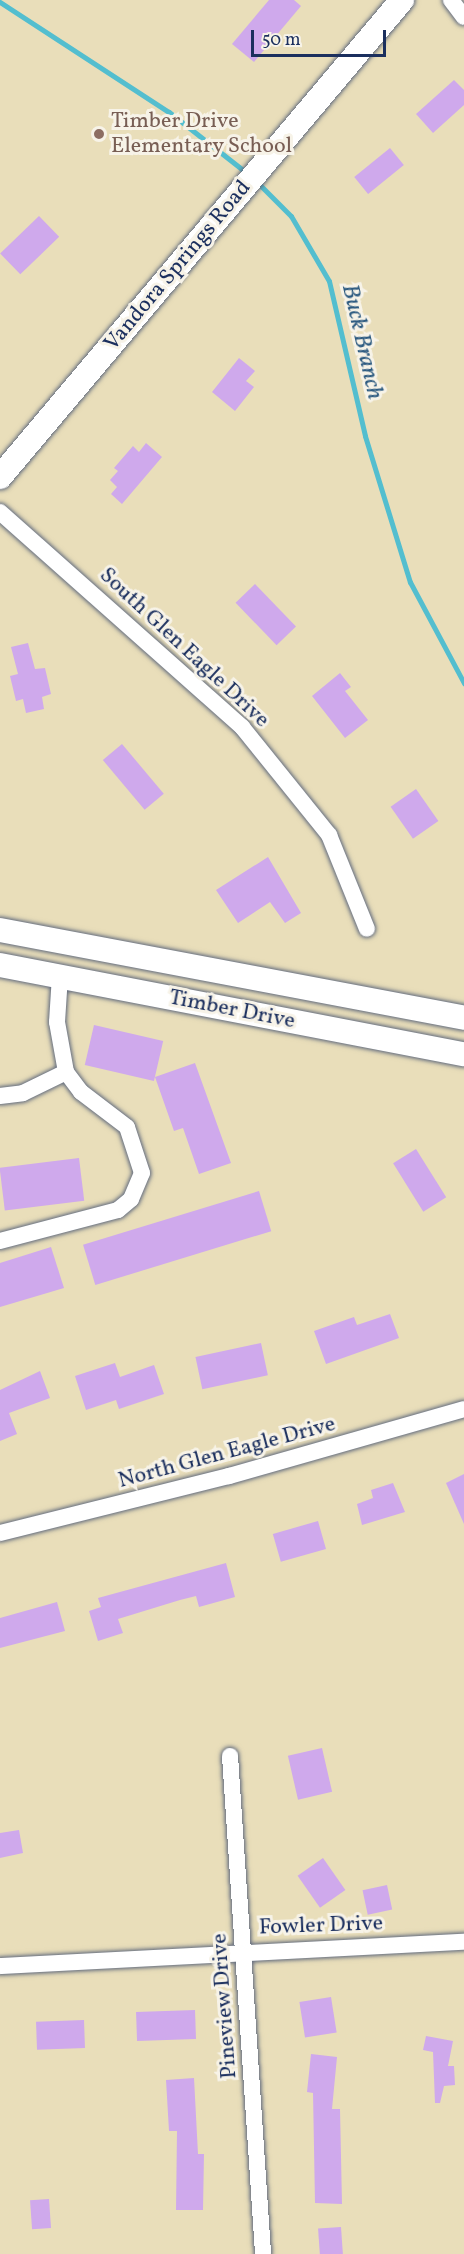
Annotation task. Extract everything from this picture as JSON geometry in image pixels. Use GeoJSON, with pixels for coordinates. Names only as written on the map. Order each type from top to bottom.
{"type":"FeatureCollection","features":[{"type":"Feature","properties":{"kind":"main road","name":"Vandora Springs Road"},"geometry":{"type":"LineString","coordinates":[[0,477],[402,0]]}},
{"type":"Feature","properties":{"kind":"main road","name":"Timber Drive"},"geometry":{"type":"LineString","coordinates":[[0,930],[464,1018]]}},
{"type":"Feature","properties":{"kind":"main road","name":"Timber Drive"},"geometry":{"type":"LineString","coordinates":[[0,965],[464,1054]]}},
{"type":"Feature","properties":{"kind":"street"},"geometry":{"type":"LineString","coordinates":[[451,0],[464,16]]}},
{"type":"Feature","properties":{"kind":"street","name":"South Glen Eagle Drive"},"geometry":{"type":"LineString","coordinates":[[0,512],[242,727],[329,835],[368,929]]}},
{"type":"Feature","properties":{"kind":"street"},"geometry":{"type":"LineString","coordinates":[[0,1241],[118,1210],[138,1186],[142,1161],[127,1127],[81,1092],[66,1072],[57,1022],[60,976]]}},
{"type":"Feature","properties":{"kind":"street"},"geometry":{"type":"LineString","coordinates":[[0,1096],[23,1094],[66,1072]]}},
{"type":"Feature","properties":{"kind":"street","name":"North Glen Eagle Drive"},"geometry":{"type":"LineString","coordinates":[[0,1533],[229,1476],[464,1409]]}},
{"type":"Feature","properties":{"kind":"street","name":"Pineview Drive"},"geometry":{"type":"LineString","coordinates":[[230,1756],[245,1951],[263,2254]]}},
{"type":"Feature","properties":{"kind":"street","name":"Fowler Drive"},"geometry":{"type":"LineString","coordinates":[[0,1966],[245,1951],[464,1942]]}},
{"type":"Feature","properties":{"kind":"building"},"geometry":{"type":"Polygon","coordinates":[[[269,0],[294,0],[301,6],[254,62],[232,44],[269,0]]]}},
{"type":"Feature","properties":{"kind":"building"},"geometry":{"type":"Polygon","coordinates":[[[454,80],[464,90],[464,105],[433,133],[416,114],[454,80]]]}},
{"type":"Feature","properties":{"kind":"building"},"geometry":{"type":"Polygon","coordinates":[[[390,148],[404,165],[368,194],[354,177],[390,148]]]}},
{"type":"Feature","properties":{"kind":"building"},"geometry":{"type":"Polygon","coordinates":[[[39,216],[59,237],[20,274],[0,254],[39,216]]]}},
{"type":"Feature","properties":{"kind":"building"},"geometry":{"type":"Polygon","coordinates":[[[239,358],[255,371],[246,381],[254,387],[235,411],[212,392],[239,358]]]}},
{"type":"Feature","properties":{"kind":"building"},"geometry":{"type":"Polygon","coordinates":[[[146,443],[162,457],[122,504],[111,494],[117,487],[110,480],[118,471],[114,468],[133,446],[139,452],[146,443]]]}},
{"type":"Feature","properties":{"kind":"building"},"geometry":{"type":"Polygon","coordinates":[[[255,584],[296,626],[277,645],[236,603],[255,584]]]}},
{"type":"Feature","properties":{"kind":"building"},"geometry":{"type":"Polygon","coordinates":[[[28,643],[35,669],[45,668],[51,694],[42,697],[44,709],[26,713],[23,699],[16,701],[10,676],[18,674],[11,647],[28,643]]]}},
{"type":"Feature","properties":{"kind":"building"},"geometry":{"type":"Polygon","coordinates":[[[340,673],[351,687],[345,691],[368,720],[345,738],[312,696],[340,673]]]}},
{"type":"Feature","properties":{"kind":"building"},"geometry":{"type":"Polygon","coordinates":[[[122,744],[164,794],[145,810],[103,760],[122,744]]]}},
{"type":"Feature","properties":{"kind":"building"},"geometry":{"type":"Polygon","coordinates":[[[416,789],[438,821],[413,839],[391,807],[416,789]]]}},
{"type":"Feature","properties":{"kind":"building"},"geometry":{"type":"Polygon","coordinates":[[[268,857],[301,913],[285,923],[270,902],[238,923],[216,890],[268,857]]]}},
{"type":"Feature","properties":{"kind":"building"},"geometry":{"type":"Polygon","coordinates":[[[94,1025],[163,1041],[154,1081],[85,1065],[94,1025]]]}},
{"type":"Feature","properties":{"kind":"building"},"geometry":{"type":"Polygon","coordinates":[[[195,1063],[231,1163],[199,1174],[183,1128],[174,1131],[155,1077],[195,1063]]]}},
{"type":"Feature","properties":{"kind":"building"},"geometry":{"type":"Polygon","coordinates":[[[416,1149],[446,1197],[423,1212],[393,1163],[416,1149]]]}},
{"type":"Feature","properties":{"kind":"building"},"geometry":{"type":"Polygon","coordinates":[[[79,1158],[84,1201],[5,1210],[0,1168],[79,1158]]]}},
{"type":"Feature","properties":{"kind":"building"},"geometry":{"type":"Polygon","coordinates":[[[259,1191],[271,1231],[95,1285],[83,1245],[259,1191]]]}},
{"type":"Feature","properties":{"kind":"building"},"geometry":{"type":"Polygon","coordinates":[[[51,1247],[64,1288],[0,1307],[0,1263],[51,1247]]]}},
{"type":"Feature","properties":{"kind":"building"},"geometry":{"type":"Polygon","coordinates":[[[390,1314],[399,1338],[326,1364],[314,1331],[354,1317],[357,1325],[390,1314]]]}},
{"type":"Feature","properties":{"kind":"building"},"geometry":{"type":"Polygon","coordinates":[[[261,1343],[268,1375],[202,1389],[195,1357],[261,1343]]]}},
{"type":"Feature","properties":{"kind":"building"},"geometry":{"type":"Polygon","coordinates":[[[115,1363],[120,1377],[154,1365],[164,1394],[119,1409],[116,1400],[86,1410],[75,1376],[115,1363]]]}},
{"type":"Feature","properties":{"kind":"building"},"geometry":{"type":"Polygon","coordinates":[[[40,1371],[50,1398],[9,1413],[17,1434],[0,1441],[0,1390],[40,1371]]]}},
{"type":"Feature","properties":{"kind":"building"},"geometry":{"type":"Polygon","coordinates":[[[464,1474],[464,1524],[446,1483],[464,1474]]]}},
{"type":"Feature","properties":{"kind":"building"},"geometry":{"type":"Polygon","coordinates":[[[393,1483],[405,1512],[362,1525],[357,1504],[373,1498],[371,1490],[393,1483]]]}},
{"type":"Feature","properties":{"kind":"building"},"geometry":{"type":"Polygon","coordinates":[[[318,1521],[326,1549],[281,1562],[273,1534],[318,1521]]]}},
{"type":"Feature","properties":{"kind":"building"},"geometry":{"type":"Polygon","coordinates":[[[226,1563],[235,1597],[199,1607],[196,1596],[118,1619],[123,1633],[98,1641],[89,1611],[101,1607],[98,1598],[226,1563]]]}},
{"type":"Feature","properties":{"kind":"building"},"geometry":{"type":"Polygon","coordinates":[[[57,1602],[65,1631],[0,1648],[0,1618],[57,1602]]]}},
{"type":"Feature","properties":{"kind":"building"},"geometry":{"type":"Polygon","coordinates":[[[322,1748],[332,1792],[298,1800],[288,1756],[322,1748]]]}},
{"type":"Feature","properties":{"kind":"building"},"geometry":{"type":"Polygon","coordinates":[[[19,1830],[23,1853],[0,1858],[0,1833],[19,1830]]]}},
{"type":"Feature","properties":{"kind":"building"},"geometry":{"type":"Polygon","coordinates":[[[323,1858],[345,1890],[320,1908],[298,1876],[323,1858]]]}},
{"type":"Feature","properties":{"kind":"building"},"geometry":{"type":"Polygon","coordinates":[[[387,1885],[392,1909],[368,1915],[363,1890],[387,1885]]]}},
{"type":"Feature","properties":{"kind":"building"},"geometry":{"type":"Polygon","coordinates":[[[331,1997],[337,2033],[305,2038],[299,2002],[331,1997]]]}},
{"type":"Feature","properties":{"kind":"building"},"geometry":{"type":"Polygon","coordinates":[[[195,2010],[196,2039],[137,2041],[136,2012],[195,2010]]]}},
{"type":"Feature","properties":{"kind":"building"},"geometry":{"type":"Polygon","coordinates":[[[84,2020],[85,2048],[37,2050],[36,2022],[84,2020]]]}},
{"type":"Feature","properties":{"kind":"building"},"geometry":{"type":"Polygon","coordinates":[[[426,2036],[453,2041],[448,2066],[454,2066],[455,2085],[444,2086],[440,2103],[435,2103],[433,2052],[423,2050],[426,2036]]]}},
{"type":"Feature","properties":{"kind":"building"},"geometry":{"type":"Polygon","coordinates":[[[311,2054],[337,2057],[332,2109],[340,2109],[342,2204],[315,2203],[313,2093],[307,2092],[311,2054]]]}},
{"type":"Feature","properties":{"kind":"building"},"geometry":{"type":"Polygon","coordinates":[[[194,2078],[198,2154],[204,2154],[203,2210],[176,2210],[177,2131],[169,2131],[166,2080],[194,2078]]]}},
{"type":"Feature","properties":{"kind":"building"},"geometry":{"type":"Polygon","coordinates":[[[49,2199],[51,2228],[32,2229],[30,2200],[49,2199]]]}},
{"type":"Feature","properties":{"kind":"building"},"geometry":{"type":"Polygon","coordinates":[[[341,2227],[343,2254],[320,2254],[318,2229],[341,2227]]]}},
{"type":"Feature","properties":{"kind":"waterway","name":"Buck Branch"},"geometry":{"type":"LineString","coordinates":[[0,2],[169,112],[248,174]]}},
{"type":"Feature","properties":{"kind":"waterway","name":"Buck Branch"},"geometry":{"type":"LineString","coordinates":[[257,182],[291,216],[329,281],[365,436],[410,582],[464,683]]}},
{"type":"Feature","properties":{"kind":"place","name":"Timber Drive Elementary School"},"geometry":{"type":"Point","coordinates":[99,134]}}]}
